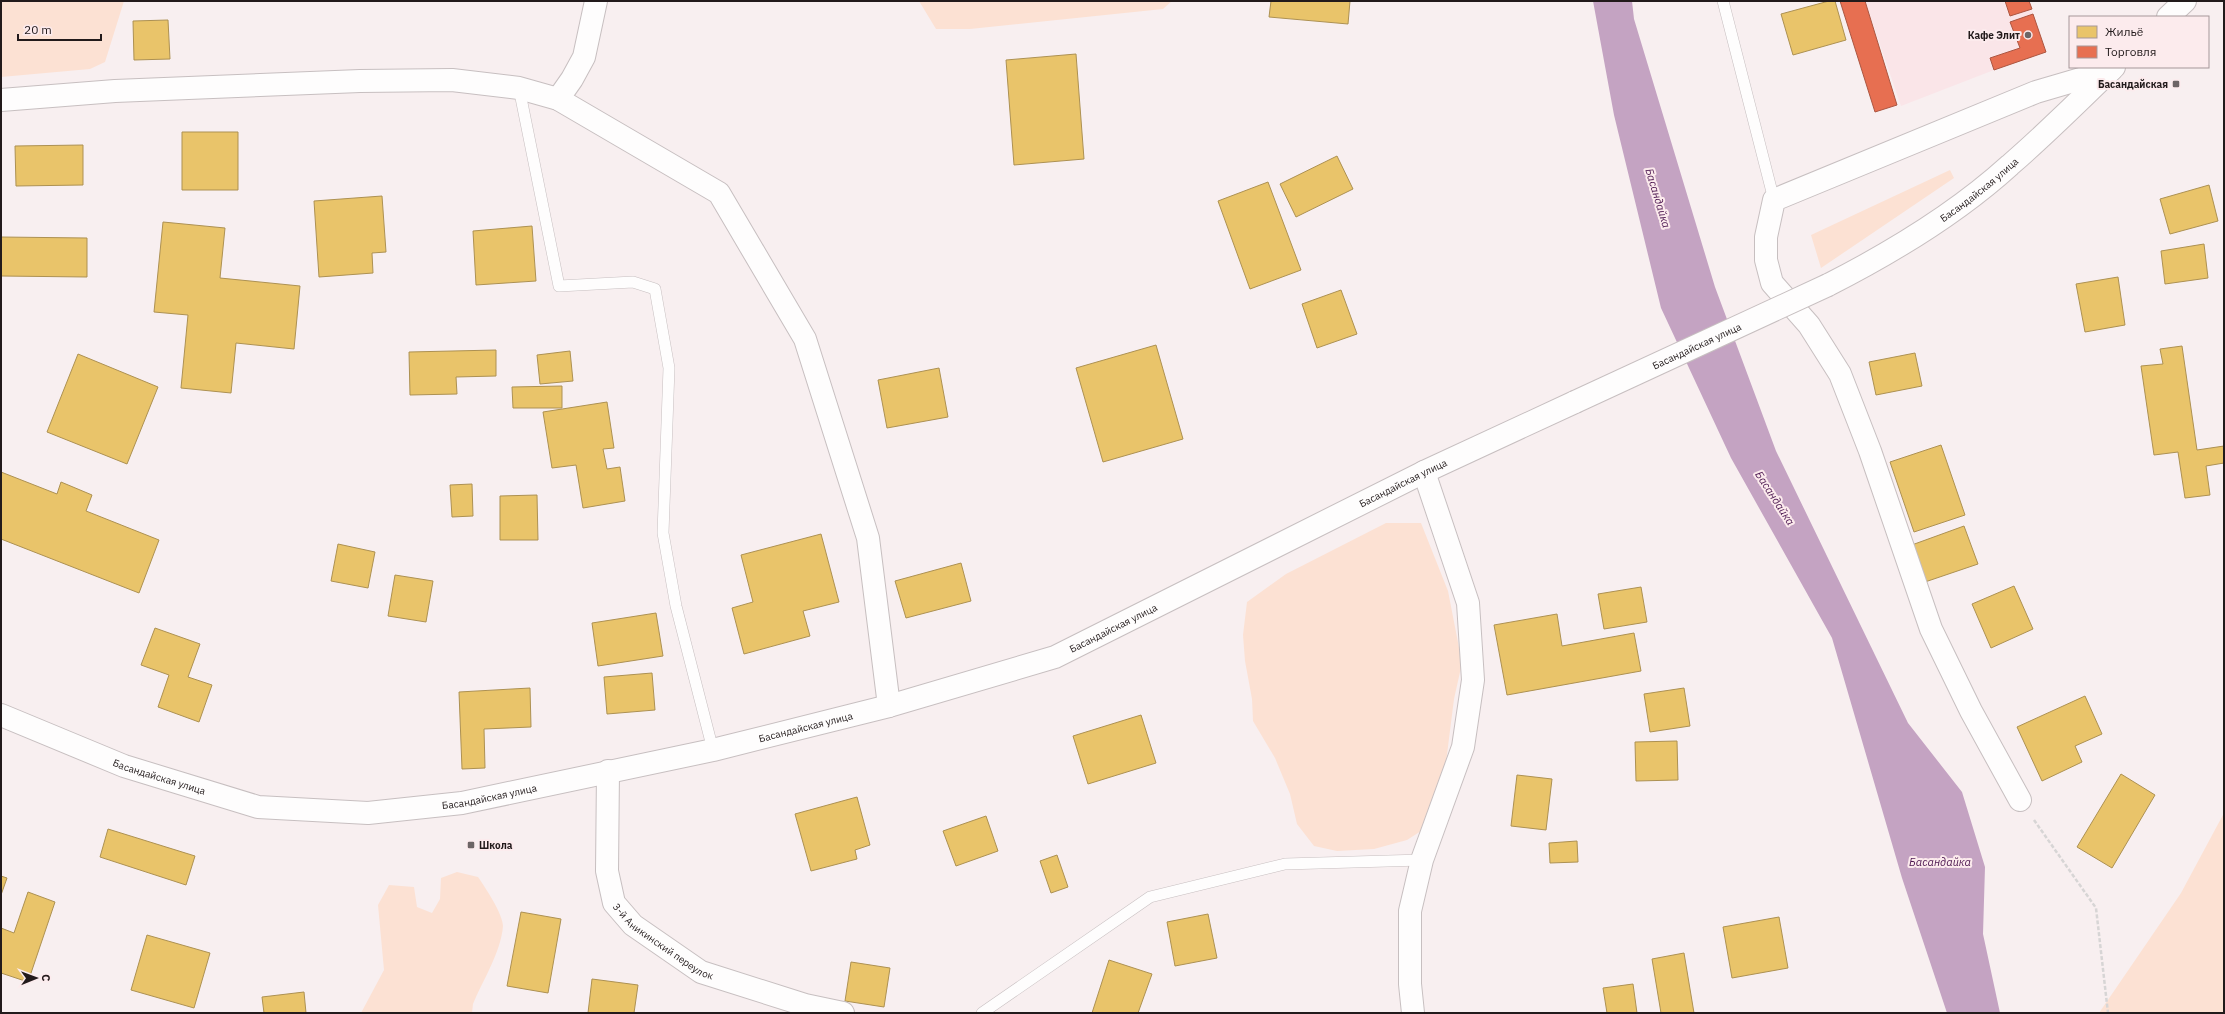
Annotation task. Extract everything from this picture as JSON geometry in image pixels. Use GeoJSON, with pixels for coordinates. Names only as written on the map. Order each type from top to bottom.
{"type":"FeatureCollection","features":[{"type":"Feature","properties":{"kind":"street"},"geometry":{"type":"LineString","coordinates":[[558,99],[572,79],[584,57],[596,1]]}},
{"type":"Feature","properties":{"kind":"street"},"geometry":{"type":"LineString","coordinates":[[2169,16],[2185,1]]}},
{"type":"Feature","properties":{"kind":"street"},"geometry":{"type":"LineString","coordinates":[[2020,800],[1971,711],[1932,629],[1870,451],[1840,374],[1810,325],[1772,283],[1766,260],[1766,237],[1774,200],[2036,92],[2113,68]]}},
{"type":"Feature","properties":{"kind":"street","name":"Басандайская улица"},"geometry":{"type":"LineString","coordinates":[[1,714],[124,766],[258,807],[368,813],[462,803],[713,750],[889,706],[1055,657],[1424,472],[1828,285],[1905,244],[2010,166],[2113,68]]}},
{"type":"Feature","properties":{"kind":"street"},"geometry":{"type":"LineString","coordinates":[[1,100],[115,91],[360,81],[452,80],[519,88],[558,99],[719,193],[805,339],[868,538],[889,706]]}},
{"type":"Feature","properties":{"kind":"street"},"geometry":{"type":"LineString","coordinates":[[1413,1013],[1410,984],[1410,911],[1422,860],[1463,747],[1473,680],[1468,603],[1424,472]]}},
{"type":"Feature","properties":{"kind":"street","name":"3-й Аникинский переулок"},"geometry":{"type":"LineString","coordinates":[[608,771],[607,871],[614,903],[634,925],[700,972],[805,1005],[843,1013]]}},
{"type":"Feature","properties":{"kind":"lane"},"geometry":{"type":"LineString","coordinates":[[1723,1],[1774,200]]}},
{"type":"Feature","properties":{"kind":"lane"},"geometry":{"type":"LineString","coordinates":[[519,88],[559,286],[633,282],[655,289],[669,368],[663,533],[676,606],[713,750]]}},
{"type":"Feature","properties":{"kind":"lane"},"geometry":{"type":"LineString","coordinates":[[982,1013],[1150,897],[1285,864],[1422,860]]}},
{"type":"Feature","properties":{"kind":"path"},"geometry":{"type":"LineString","coordinates":[[2020,800],[2096,908],[2108,1013]]}},
{"type":"Feature","properties":{"kind":"shaded area"},"geometry":{"type":"Polygon","coordinates":[[[1,1],[124,1],[105,62],[90,69],[1,77],[1,1]]]}},
{"type":"Feature","properties":{"kind":"shaded area"},"geometry":{"type":"Polygon","coordinates":[[[919,1],[1172,1],[1163,9],[970,29],[936,29],[919,1]]]}},
{"type":"Feature","properties":{"kind":"shaded area"},"geometry":{"type":"Polygon","coordinates":[[[1865,1],[2029,1],[2046,52],[1994,70],[1901,106],[1865,1]]]}},
{"type":"Feature","properties":{"kind":"shaded area"},"geometry":{"type":"Polygon","coordinates":[[[1950,170],[1954,178],[1821,268],[1811,235],[1950,170]]]}},
{"type":"Feature","properties":{"kind":"shaded area"},"geometry":{"type":"Polygon","coordinates":[[[1386,523],[1421,523],[1448,591],[1462,663],[1454,699],[1443,786],[1432,824],[1407,840],[1374,849],[1337,851],[1314,846],[1297,824],[1290,794],[1275,758],[1253,721],[1252,699],[1245,661],[1243,635],[1247,602],[1286,574],[1386,523]]]}},
{"type":"Feature","properties":{"kind":"shaded area"},"geometry":{"type":"Polygon","coordinates":[[[2224,813],[2224,1013],[2099,1013],[2181,893],[2224,813]]]}},
{"type":"Feature","properties":{"kind":"shaded area"},"geometry":{"type":"Polygon","coordinates":[[[457,872],[478,877],[497,908],[503,926],[499,946],[473,1004],[472,1013],[361,1013],[384,970],[378,905],[389,885],[414,887],[417,907],[432,913],[440,899],[441,878],[457,872]]]}},
{"type":"Feature","properties":{"kind":"water","name":"Басандайка"},"geometry":{"type":"Polygon","coordinates":[[[1593,1],[1632,1],[1634,19],[1715,287],[1776,451],[1908,723],[1962,792],[1985,867],[1983,934],[2000,1013],[1947,1013],[1902,878],[1832,638],[1731,458],[1661,308],[1614,115],[1593,1]]]}},
{"type":"Feature","properties":{"kind":"building: Жильё"},"geometry":{"type":"Polygon","coordinates":[[[1271,1],[1350,1],[1348,24],[1269,17],[1271,1]]]}},
{"type":"Feature","properties":{"kind":"building: Жильё"},"geometry":{"type":"Polygon","coordinates":[[[1829,1],[1835,1],[1846,40],[1793,55],[1781,14],[1829,1]]]}},
{"type":"Feature","properties":{"kind":"building: Жильё"},"geometry":{"type":"Polygon","coordinates":[[[168,20],[170,59],[134,60],[133,21],[168,20]]]}},
{"type":"Feature","properties":{"kind":"building: Жильё"},"geometry":{"type":"Polygon","coordinates":[[[1076,54],[1084,159],[1014,165],[1006,60],[1076,54]]]}},
{"type":"Feature","properties":{"kind":"building: Жильё"},"geometry":{"type":"Polygon","coordinates":[[[182,132],[238,132],[238,190],[182,190],[182,132]]]}},
{"type":"Feature","properties":{"kind":"building: Жильё"},"geometry":{"type":"Polygon","coordinates":[[[83,145],[83,185],[16,186],[15,146],[83,145]]]}},
{"type":"Feature","properties":{"kind":"building: Жильё"},"geometry":{"type":"Polygon","coordinates":[[[1337,156],[1353,189],[1296,217],[1280,184],[1337,156]]]}},
{"type":"Feature","properties":{"kind":"building: Жильё"},"geometry":{"type":"Polygon","coordinates":[[[1268,182],[1301,270],[1250,289],[1218,201],[1268,182]]]}},
{"type":"Feature","properties":{"kind":"building: Жильё"},"geometry":{"type":"Polygon","coordinates":[[[2209,185],[2218,221],[2170,234],[2160,199],[2209,185]]]}},
{"type":"Feature","properties":{"kind":"building: Жильё"},"geometry":{"type":"Polygon","coordinates":[[[382,196],[386,252],[372,253],[373,273],[319,277],[314,201],[382,196]]]}},
{"type":"Feature","properties":{"kind":"building: Жильё"},"geometry":{"type":"Polygon","coordinates":[[[163,222],[225,228],[220,278],[300,286],[294,349],[236,343],[231,393],[181,388],[188,315],[154,312],[163,222]]]}},
{"type":"Feature","properties":{"kind":"building: Жильё"},"geometry":{"type":"Polygon","coordinates":[[[532,226],[536,281],[476,285],[473,231],[532,226]]]}},
{"type":"Feature","properties":{"kind":"building: Жильё"},"geometry":{"type":"Polygon","coordinates":[[[1,237],[87,238],[87,277],[1,276],[1,237]]]}},
{"type":"Feature","properties":{"kind":"building: Жильё"},"geometry":{"type":"Polygon","coordinates":[[[2204,244],[2208,278],[2165,284],[2161,251],[2204,244]]]}},
{"type":"Feature","properties":{"kind":"building: Жильё"},"geometry":{"type":"Polygon","coordinates":[[[2118,277],[2125,325],[2085,332],[2076,284],[2118,277]]]}},
{"type":"Feature","properties":{"kind":"building: Жильё"},"geometry":{"type":"Polygon","coordinates":[[[1341,290],[1357,334],[1317,348],[1302,304],[1341,290]]]}},
{"type":"Feature","properties":{"kind":"building: Жильё"},"geometry":{"type":"Polygon","coordinates":[[[1156,345],[1183,439],[1103,462],[1076,368],[1156,345]]]}},
{"type":"Feature","properties":{"kind":"building: Жильё"},"geometry":{"type":"Polygon","coordinates":[[[2182,346],[2197,450],[2224,446],[2224,463],[2206,466],[2210,495],[2185,498],[2178,452],[2154,455],[2141,366],[2163,364],[2160,349],[2182,346]]]}},
{"type":"Feature","properties":{"kind":"building: Жильё"},"geometry":{"type":"Polygon","coordinates":[[[496,350],[496,376],[456,377],[457,394],[410,395],[409,352],[496,350]]]}},
{"type":"Feature","properties":{"kind":"building: Жильё"},"geometry":{"type":"Polygon","coordinates":[[[570,351],[573,381],[540,384],[537,355],[570,351]]]}},
{"type":"Feature","properties":{"kind":"building: Жильё"},"geometry":{"type":"Polygon","coordinates":[[[1915,353],[1922,386],[1876,395],[1869,362],[1915,353]]]}},
{"type":"Feature","properties":{"kind":"building: Жильё"},"geometry":{"type":"Polygon","coordinates":[[[78,354],[158,387],[127,464],[47,432],[78,354]]]}},
{"type":"Feature","properties":{"kind":"building: Жильё"},"geometry":{"type":"Polygon","coordinates":[[[939,368],[948,417],[887,428],[878,380],[939,368]]]}},
{"type":"Feature","properties":{"kind":"building: Жильё"},"geometry":{"type":"Polygon","coordinates":[[[562,386],[562,408],[513,408],[512,387],[562,386]]]}},
{"type":"Feature","properties":{"kind":"building: Жильё"},"geometry":{"type":"Polygon","coordinates":[[[607,402],[614,448],[603,449],[607,469],[620,467],[625,501],[583,508],[576,465],[552,468],[543,412],[607,402]]]}},
{"type":"Feature","properties":{"kind":"building: Жильё"},"geometry":{"type":"Polygon","coordinates":[[[1941,445],[1965,515],[1914,532],[1890,462],[1941,445]]]}},
{"type":"Feature","properties":{"kind":"building: Жильё"},"geometry":{"type":"Polygon","coordinates":[[[1,472],[57,494],[61,482],[92,495],[86,511],[159,540],[139,593],[1,539],[1,472]]]}},
{"type":"Feature","properties":{"kind":"building: Жильё"},"geometry":{"type":"Polygon","coordinates":[[[472,484],[473,516],[452,517],[450,485],[472,484]]]}},
{"type":"Feature","properties":{"kind":"building: Жильё"},"geometry":{"type":"Polygon","coordinates":[[[537,495],[538,540],[500,540],[500,496],[537,495]]]}},
{"type":"Feature","properties":{"kind":"building: Жильё"},"geometry":{"type":"Polygon","coordinates":[[[1964,526],[1978,564],[1922,583],[1909,546],[1964,526]]]}},
{"type":"Feature","properties":{"kind":"building: Жильё"},"geometry":{"type":"Polygon","coordinates":[[[821,534],[839,602],[803,611],[810,636],[744,654],[732,608],[753,602],[741,555],[821,534]]]}},
{"type":"Feature","properties":{"kind":"building: Жильё"},"geometry":{"type":"Polygon","coordinates":[[[338,544],[375,552],[368,588],[331,581],[338,544]]]}},
{"type":"Feature","properties":{"kind":"building: Жильё"},"geometry":{"type":"Polygon","coordinates":[[[961,563],[971,601],[906,618],[895,581],[961,563]]]}},
{"type":"Feature","properties":{"kind":"building: Жильё"},"geometry":{"type":"Polygon","coordinates":[[[395,575],[433,581],[426,622],[388,616],[395,575]]]}},
{"type":"Feature","properties":{"kind":"building: Жильё"},"geometry":{"type":"Polygon","coordinates":[[[2014,586],[2033,629],[1991,648],[1972,604],[2014,586]]]}},
{"type":"Feature","properties":{"kind":"building: Жильё"},"geometry":{"type":"Polygon","coordinates":[[[1641,587],[1647,622],[1604,629],[1598,594],[1641,587]]]}},
{"type":"Feature","properties":{"kind":"building: Жильё"},"geometry":{"type":"Polygon","coordinates":[[[656,613],[663,656],[598,666],[592,623],[656,613]]]}},
{"type":"Feature","properties":{"kind":"building: Жильё"},"geometry":{"type":"Polygon","coordinates":[[[1557,614],[1562,646],[1634,633],[1641,671],[1507,695],[1494,625],[1557,614]]]}},
{"type":"Feature","properties":{"kind":"building: Жильё"},"geometry":{"type":"Polygon","coordinates":[[[155,628],[200,644],[188,677],[212,685],[199,722],[158,707],[169,675],[141,665],[155,628]]]}},
{"type":"Feature","properties":{"kind":"building: Жильё"},"geometry":{"type":"Polygon","coordinates":[[[652,673],[655,710],[607,714],[604,677],[652,673]]]}},
{"type":"Feature","properties":{"kind":"building: Жильё"},"geometry":{"type":"Polygon","coordinates":[[[530,688],[531,727],[484,729],[485,768],[462,769],[459,692],[530,688]]]}},
{"type":"Feature","properties":{"kind":"building: Жильё"},"geometry":{"type":"Polygon","coordinates":[[[1684,688],[1690,726],[1650,732],[1644,694],[1684,688]]]}},
{"type":"Feature","properties":{"kind":"building: Жильё"},"geometry":{"type":"Polygon","coordinates":[[[2085,696],[2102,734],[2075,746],[2082,762],[2042,781],[2017,727],[2085,696]]]}},
{"type":"Feature","properties":{"kind":"building: Жильё"},"geometry":{"type":"Polygon","coordinates":[[[1141,715],[1156,763],[1088,784],[1073,736],[1141,715]]]}},
{"type":"Feature","properties":{"kind":"building: Жильё"},"geometry":{"type":"Polygon","coordinates":[[[1677,741],[1678,780],[1636,781],[1635,742],[1677,741]]]}},
{"type":"Feature","properties":{"kind":"building: Жильё"},"geometry":{"type":"Polygon","coordinates":[[[2121,774],[2155,795],[2112,868],[2077,847],[2121,774]]]}},
{"type":"Feature","properties":{"kind":"building: Жильё"},"geometry":{"type":"Polygon","coordinates":[[[1517,775],[1552,779],[1546,830],[1511,826],[1517,775]]]}},
{"type":"Feature","properties":{"kind":"building: Жильё"},"geometry":{"type":"Polygon","coordinates":[[[857,797],[870,845],[855,850],[857,859],[811,871],[795,814],[857,797]]]}},
{"type":"Feature","properties":{"kind":"building: Жильё"},"geometry":{"type":"Polygon","coordinates":[[[986,816],[998,851],[956,866],[943,831],[986,816]]]}},
{"type":"Feature","properties":{"kind":"building: Жильё"},"geometry":{"type":"Polygon","coordinates":[[[108,829],[195,856],[186,885],[100,857],[108,829]]]}},
{"type":"Feature","properties":{"kind":"building: Жильё"},"geometry":{"type":"Polygon","coordinates":[[[1577,841],[1578,862],[1550,863],[1549,843],[1577,841]]]}},
{"type":"Feature","properties":{"kind":"building: Жильё"},"geometry":{"type":"Polygon","coordinates":[[[1057,855],[1068,887],[1051,893],[1040,861],[1057,855]]]}},
{"type":"Feature","properties":{"kind":"building: Жильё"},"geometry":{"type":"Polygon","coordinates":[[[1,876],[7,878],[1,895],[1,876]]]}},
{"type":"Feature","properties":{"kind":"building: Жильё"},"geometry":{"type":"Polygon","coordinates":[[[28,892],[55,902],[28,982],[1,973],[1,928],[14,933],[28,892]]]}},
{"type":"Feature","properties":{"kind":"building: Жильё"},"geometry":{"type":"Polygon","coordinates":[[[521,912],[561,919],[548,993],[507,986],[521,912]]]}},
{"type":"Feature","properties":{"kind":"building: Жильё"},"geometry":{"type":"Polygon","coordinates":[[[1208,914],[1217,958],[1175,966],[1167,922],[1208,914]]]}},
{"type":"Feature","properties":{"kind":"building: Жильё"},"geometry":{"type":"Polygon","coordinates":[[[1779,917],[1788,968],[1732,978],[1723,927],[1779,917]]]}},
{"type":"Feature","properties":{"kind":"building: Жильё"},"geometry":{"type":"Polygon","coordinates":[[[147,935],[210,953],[194,1008],[131,990],[147,935]]]}},
{"type":"Feature","properties":{"kind":"building: Жильё"},"geometry":{"type":"Polygon","coordinates":[[[1684,953],[1694,1013],[1661,1013],[1652,959],[1684,953]]]}},
{"type":"Feature","properties":{"kind":"building: Жильё"},"geometry":{"type":"Polygon","coordinates":[[[1109,960],[1152,974],[1138,1013],[1092,1013],[1109,960]]]}},
{"type":"Feature","properties":{"kind":"building: Жильё"},"geometry":{"type":"Polygon","coordinates":[[[851,962],[890,968],[884,1007],[845,1001],[851,962]]]}},
{"type":"Feature","properties":{"kind":"building: Жильё"},"geometry":{"type":"Polygon","coordinates":[[[592,979],[638,985],[634,1013],[588,1013],[592,979]]]}},
{"type":"Feature","properties":{"kind":"building: Жильё"},"geometry":{"type":"Polygon","coordinates":[[[1633,984],[1637,1013],[1607,1013],[1603,988],[1633,984]]]}},
{"type":"Feature","properties":{"kind":"building: Жильё"},"geometry":{"type":"Polygon","coordinates":[[[304,992],[306,1013],[264,1013],[262,997],[304,992]]]}},
{"type":"Feature","properties":{"kind":"building: Торговля"},"geometry":{"type":"Polygon","coordinates":[[[1840,1],[1865,1],[1897,105],[1875,112],[1840,1]]]}},
{"type":"Feature","properties":{"kind":"building: Торговля","name":"Кафе Элит"},"geometry":{"type":"Polygon","coordinates":[[[2005,1],[2029,1],[2032,9],[2010,16],[2005,1]]]}},
{"type":"Feature","properties":{"kind":"building: Торговля","name":"Кафе Элит"},"geometry":{"type":"Polygon","coordinates":[[[2033,14],[2046,52],[1994,70],[1990,58],[2020,48],[2010,22],[2033,14]]]}},
{"type":"Feature","properties":{"kind":"place","name":"Кафе Элит"},"geometry":{"type":"Point","coordinates":[2028,35]}},
{"type":"Feature","properties":{"kind":"place","name":"Басандайская"},"geometry":{"type":"Point","coordinates":[2176,84]}},
{"type":"Feature","properties":{"kind":"place","name":"Школа"},"geometry":{"type":"Point","coordinates":[471,845]}}]}
